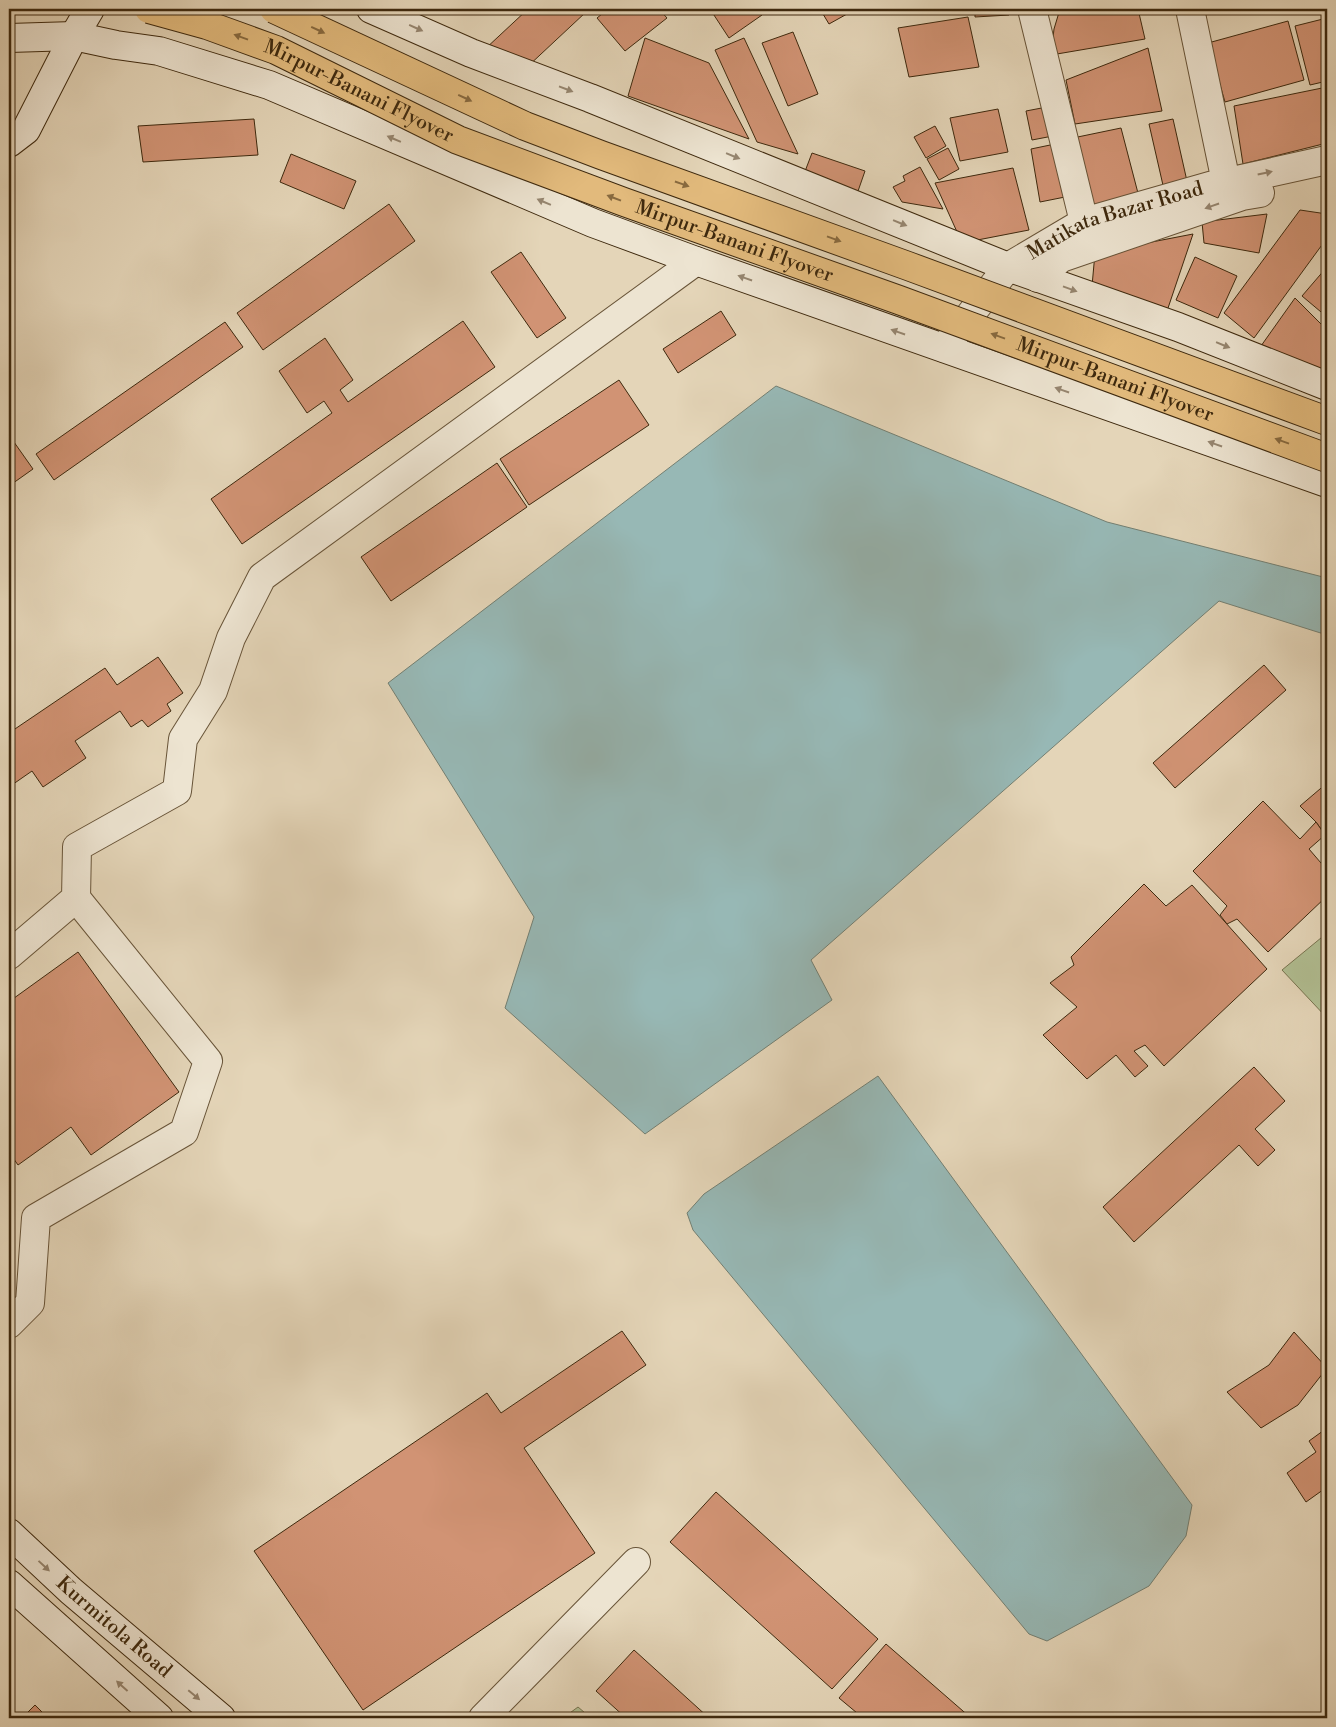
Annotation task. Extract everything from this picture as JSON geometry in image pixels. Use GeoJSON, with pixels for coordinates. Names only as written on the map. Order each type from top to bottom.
{"type":"FeatureCollection","features":[{"type":"Feature","properties":{"kind":"main road","name":"Mirpur-Banani Flyover"},"geometry":{"type":"LineString","coordinates":[[149,9],[207,25],[276,50],[468,143],[624,202],[899,300],[1327,458]]}},
{"type":"Feature","properties":{"kind":"main road","name":"Mirpur-Banani Flyover"},"geometry":{"type":"LineString","coordinates":[[274,9],[542,132],[1327,421]]}},
{"type":"Feature","properties":{"kind":"street"},"geometry":{"type":"LineString","coordinates":[[9,143],[26,130],[74,36],[90,9]]}},
{"type":"Feature","properties":{"kind":"street"},"geometry":{"type":"LineString","coordinates":[[371,9],[470,53],[590,98],[1008,267],[1178,327],[1327,386]]}},
{"type":"Feature","properties":{"kind":"street"},"geometry":{"type":"LineString","coordinates":[[1032,9],[1084,222]]}},
{"type":"Feature","properties":{"kind":"street"},"geometry":{"type":"LineString","coordinates":[[1190,9],[1226,182]]}},
{"type":"Feature","properties":{"kind":"street"},"geometry":{"type":"LineString","coordinates":[[9,38],[74,36],[116,45],[159,51],[269,86],[593,223],[696,262],[1327,483]]}},
{"type":"Feature","properties":{"kind":"street","name":"Matikata Bazar Road"},"geometry":{"type":"LineString","coordinates":[[944,348],[1008,267],[1084,222],[1226,182],[1327,160]]}},
{"type":"Feature","properties":{"kind":"street","name":"Matikata Bazar Road"},"geometry":{"type":"LineString","coordinates":[[1038,278],[1061,258],[1242,196],[1327,179]]}},
{"type":"Feature","properties":{"kind":"street"},"geometry":{"type":"LineString","coordinates":[[9,1324],[30,1303],[36,1218],[184,1132],[208,1061],[76,898],[77,847],[177,791],[183,739],[213,691],[231,638],[262,578],[696,262]]}},
{"type":"Feature","properties":{"kind":"street"},"geometry":{"type":"LineString","coordinates":[[9,955],[76,898]]}},
{"type":"Feature","properties":{"kind":"street","name":"Kurmitola Road"},"geometry":{"type":"LineString","coordinates":[[9,1533],[71,1591],[221,1718]]}},
{"type":"Feature","properties":{"kind":"street"},"geometry":{"type":"LineString","coordinates":[[483,1718],[636,1562]]}},
{"type":"Feature","properties":{"kind":"street","name":"Kurmitola Road"},"geometry":{"type":"LineString","coordinates":[[9,1584],[159,1718]]}},
{"type":"Feature","properties":{"kind":"green space"},"geometry":{"type":"Polygon","coordinates":[[[1327,933],[1327,1018],[1282,970],[1327,933]]]}},
{"type":"Feature","properties":{"kind":"green space"},"geometry":{"type":"Polygon","coordinates":[[[578,1707],[591,1718],[563,1718],[578,1707]]]}},
{"type":"Feature","properties":{"kind":"water"},"geometry":{"type":"Polygon","coordinates":[[[776,386],[1107,522],[1327,578],[1327,635],[1219,601],[811,960],[832,1000],[645,1134],[505,1008],[534,917],[388,683],[776,386]]]}},
{"type":"Feature","properties":{"kind":"water"},"geometry":{"type":"Polygon","coordinates":[[[878,1076],[1192,1505],[1186,1536],[1149,1586],[1047,1641],[1029,1634],[693,1230],[687,1213],[704,1194],[878,1076]]]}},
{"type":"Feature","properties":{"kind":"building"},"geometry":{"type":"Polygon","coordinates":[[[528,9],[582,9],[586,12],[525,69],[484,50],[528,9]]]}},
{"type":"Feature","properties":{"kind":"building"},"geometry":{"type":"Polygon","coordinates":[[[608,9],[659,9],[667,18],[625,51],[597,18],[608,9]]]}},
{"type":"Feature","properties":{"kind":"building"},"geometry":{"type":"Polygon","coordinates":[[[710,9],[758,9],[762,15],[729,38],[710,9]]]}},
{"type":"Feature","properties":{"kind":"building"},"geometry":{"type":"Polygon","coordinates":[[[820,9],[856,9],[829,24],[820,9]]]}},
{"type":"Feature","properties":{"kind":"building"},"geometry":{"type":"Polygon","coordinates":[[[975,9],[1008,9],[1009,15],[975,17],[975,9]]]}},
{"type":"Feature","properties":{"kind":"building"},"geometry":{"type":"Polygon","coordinates":[[[1060,9],[1138,9],[1145,39],[1051,55],[1054,29],[1060,9]]]}},
{"type":"Feature","properties":{"kind":"building"},"geometry":{"type":"Polygon","coordinates":[[[1298,9],[1321,9],[1299,14],[1298,9]]]}},
{"type":"Feature","properties":{"kind":"building"},"geometry":{"type":"Polygon","coordinates":[[[968,17],[979,67],[909,77],[898,28],[968,17]]]}},
{"type":"Feature","properties":{"kind":"building"},"geometry":{"type":"Polygon","coordinates":[[[1327,18],[1327,81],[1310,85],[1295,26],[1327,18]]]}},
{"type":"Feature","properties":{"kind":"building"},"geometry":{"type":"Polygon","coordinates":[[[1288,21],[1304,80],[1225,102],[1208,43],[1288,21]]]}},
{"type":"Feature","properties":{"kind":"building"},"geometry":{"type":"Polygon","coordinates":[[[793,32],[818,94],[788,106],[762,43],[793,32]]]}},
{"type":"Feature","properties":{"kind":"building"},"geometry":{"type":"Polygon","coordinates":[[[645,38],[709,63],[749,139],[628,96],[645,38]]]}},
{"type":"Feature","properties":{"kind":"building"},"geometry":{"type":"Polygon","coordinates":[[[744,38],[798,154],[757,142],[715,50],[744,38]]]}},
{"type":"Feature","properties":{"kind":"building"},"geometry":{"type":"Polygon","coordinates":[[[1148,48],[1162,111],[1075,124],[1066,80],[1148,48]]]}},
{"type":"Feature","properties":{"kind":"building"},"geometry":{"type":"Polygon","coordinates":[[[1327,87],[1327,143],[1243,164],[1234,106],[1327,87]]]}},
{"type":"Feature","properties":{"kind":"building"},"geometry":{"type":"Polygon","coordinates":[[[1052,106],[1058,135],[1032,140],[1026,111],[1052,106]]]}},
{"type":"Feature","properties":{"kind":"building"},"geometry":{"type":"Polygon","coordinates":[[[998,109],[1008,152],[960,161],[950,118],[998,109]]]}},
{"type":"Feature","properties":{"kind":"building"},"geometry":{"type":"Polygon","coordinates":[[[254,119],[258,155],[143,162],[138,126],[254,119]]]}},
{"type":"Feature","properties":{"kind":"building"},"geometry":{"type":"Polygon","coordinates":[[[1173,119],[1189,190],[1165,194],[1149,124],[1173,119]]]}},
{"type":"Feature","properties":{"kind":"building"},"geometry":{"type":"Polygon","coordinates":[[[935,126],[946,146],[926,158],[914,137],[935,126]]]}},
{"type":"Feature","properties":{"kind":"building"},"geometry":{"type":"Polygon","coordinates":[[[1121,128],[1139,197],[1086,208],[1068,139],[1121,128]]]}},
{"type":"Feature","properties":{"kind":"building"},"geometry":{"type":"Polygon","coordinates":[[[1055,144],[1065,197],[1040,202],[1031,149],[1055,144]]]}},
{"type":"Feature","properties":{"kind":"building"},"geometry":{"type":"Polygon","coordinates":[[[948,148],[959,169],[939,180],[927,159],[948,148]]]}},
{"type":"Feature","properties":{"kind":"building"},"geometry":{"type":"Polygon","coordinates":[[[812,153],[865,171],[857,194],[804,174],[812,153]]]}},
{"type":"Feature","properties":{"kind":"building"},"geometry":{"type":"Polygon","coordinates":[[[291,154],[356,181],[344,209],[280,182],[291,154]]]}},
{"type":"Feature","properties":{"kind":"building"},"geometry":{"type":"Polygon","coordinates":[[[920,167],[943,209],[902,202],[893,187],[905,181],[903,176],[920,167]]]}},
{"type":"Feature","properties":{"kind":"building"},"geometry":{"type":"Polygon","coordinates":[[[1013,168],[1029,230],[962,243],[935,183],[1013,168]]]}},
{"type":"Feature","properties":{"kind":"building"},"geometry":{"type":"Polygon","coordinates":[[[389,204],[415,241],[263,350],[237,313],[389,204]]]}},
{"type":"Feature","properties":{"kind":"building"},"geometry":{"type":"Polygon","coordinates":[[[1300,210],[1327,214],[1327,238],[1254,338],[1224,313],[1300,210]]]}},
{"type":"Feature","properties":{"kind":"building"},"geometry":{"type":"Polygon","coordinates":[[[1267,214],[1259,253],[1204,243],[1202,222],[1267,214]]]}},
{"type":"Feature","properties":{"kind":"building"},"geometry":{"type":"Polygon","coordinates":[[[1193,234],[1166,314],[1092,286],[1095,253],[1193,234]]]}},
{"type":"Feature","properties":{"kind":"building"},"geometry":{"type":"Polygon","coordinates":[[[521,252],[566,318],[537,338],[491,272],[521,252]]]}},
{"type":"Feature","properties":{"kind":"building"},"geometry":{"type":"Polygon","coordinates":[[[1195,257],[1237,276],[1218,318],[1176,300],[1195,257]]]}},
{"type":"Feature","properties":{"kind":"building"},"geometry":{"type":"Polygon","coordinates":[[[1327,269],[1327,317],[1302,296],[1327,269]]]}},
{"type":"Feature","properties":{"kind":"building"},"geometry":{"type":"Polygon","coordinates":[[[1295,298],[1327,330],[1327,380],[1256,353],[1295,298]]]}},
{"type":"Feature","properties":{"kind":"building"},"geometry":{"type":"Polygon","coordinates":[[[721,311],[736,335],[678,373],[663,349],[721,311]]]}},
{"type":"Feature","properties":{"kind":"building"},"geometry":{"type":"Polygon","coordinates":[[[463,321],[495,367],[242,544],[211,499],[332,413],[324,401],[307,413],[279,371],[325,338],[353,380],[340,390],[348,402],[463,321]]]}},
{"type":"Feature","properties":{"kind":"building"},"geometry":{"type":"Polygon","coordinates":[[[225,322],[243,347],[54,480],[36,454],[225,322]]]}},
{"type":"Feature","properties":{"kind":"building"},"geometry":{"type":"Polygon","coordinates":[[[619,380],[649,425],[529,505],[500,459],[619,380]]]}},
{"type":"Feature","properties":{"kind":"building"},"geometry":{"type":"Polygon","coordinates":[[[9,435],[33,469],[9,486],[9,435]]]}},
{"type":"Feature","properties":{"kind":"building"},"geometry":{"type":"Polygon","coordinates":[[[497,463],[527,507],[391,601],[361,557],[497,463]]]}},
{"type":"Feature","properties":{"kind":"building"},"geometry":{"type":"Polygon","coordinates":[[[158,657],[183,693],[167,704],[171,711],[148,727],[142,720],[131,727],[120,711],[75,741],[86,758],[43,787],[32,771],[9,787],[9,733],[105,668],[117,685],[158,657]]]}},
{"type":"Feature","properties":{"kind":"building"},"geometry":{"type":"Polygon","coordinates":[[[1264,665],[1286,690],[1175,788],[1153,763],[1264,665]]]}},
{"type":"Feature","properties":{"kind":"building"},"geometry":{"type":"Polygon","coordinates":[[[1327,783],[1327,837],[1316,822],[1300,806],[1327,783]]]}},
{"type":"Feature","properties":{"kind":"building"},"geometry":{"type":"Polygon","coordinates":[[[1263,801],[1300,839],[1316,822],[1325,835],[1309,849],[1327,870],[1327,896],[1268,952],[1237,919],[1227,924],[1220,915],[1227,906],[1193,871],[1263,801]]]}},
{"type":"Feature","properties":{"kind":"building"},"geometry":{"type":"Polygon","coordinates":[[[1144,884],[1166,906],[1192,885],[1267,969],[1164,1066],[1145,1045],[1134,1051],[1148,1066],[1135,1077],[1116,1055],[1087,1079],[1043,1035],[1077,1007],[1050,983],[1074,965],[1071,957],[1144,884]]]}},
{"type":"Feature","properties":{"kind":"building"},"geometry":{"type":"Polygon","coordinates":[[[78,952],[179,1092],[91,1155],[71,1127],[18,1165],[9,1152],[9,999],[10,1001],[78,952]]]}},
{"type":"Feature","properties":{"kind":"building"},"geometry":{"type":"Polygon","coordinates":[[[1254,1067],[1285,1101],[1255,1129],[1275,1150],[1258,1166],[1239,1145],[1134,1242],[1103,1207],[1254,1067]]]}},
{"type":"Feature","properties":{"kind":"building"},"geometry":{"type":"Polygon","coordinates":[[[622,1331],[646,1365],[524,1448],[595,1553],[363,1710],[254,1551],[487,1393],[501,1413],[622,1331]]]}},
{"type":"Feature","properties":{"kind":"building"},"geometry":{"type":"Polygon","coordinates":[[[1294,1332],[1327,1368],[1298,1405],[1261,1428],[1227,1392],[1269,1365],[1294,1332]]]}},
{"type":"Feature","properties":{"kind":"building"},"geometry":{"type":"Polygon","coordinates":[[[1327,1428],[1327,1487],[1306,1502],[1287,1473],[1316,1452],[1309,1441],[1327,1428]]]}},
{"type":"Feature","properties":{"kind":"building"},"geometry":{"type":"Polygon","coordinates":[[[716,1492],[878,1639],[832,1689],[670,1542],[716,1492]]]}},
{"type":"Feature","properties":{"kind":"building"},"geometry":{"type":"Polygon","coordinates":[[[886,1644],[971,1718],[863,1718],[839,1698],[886,1644]]]}},
{"type":"Feature","properties":{"kind":"building"},"geometry":{"type":"Polygon","coordinates":[[[634,1650],[709,1718],[626,1718],[596,1691],[634,1650]]]}},
{"type":"Feature","properties":{"kind":"building"},"geometry":{"type":"Polygon","coordinates":[[[35,1705],[48,1718],[22,1718],[35,1705]]]}}]}
